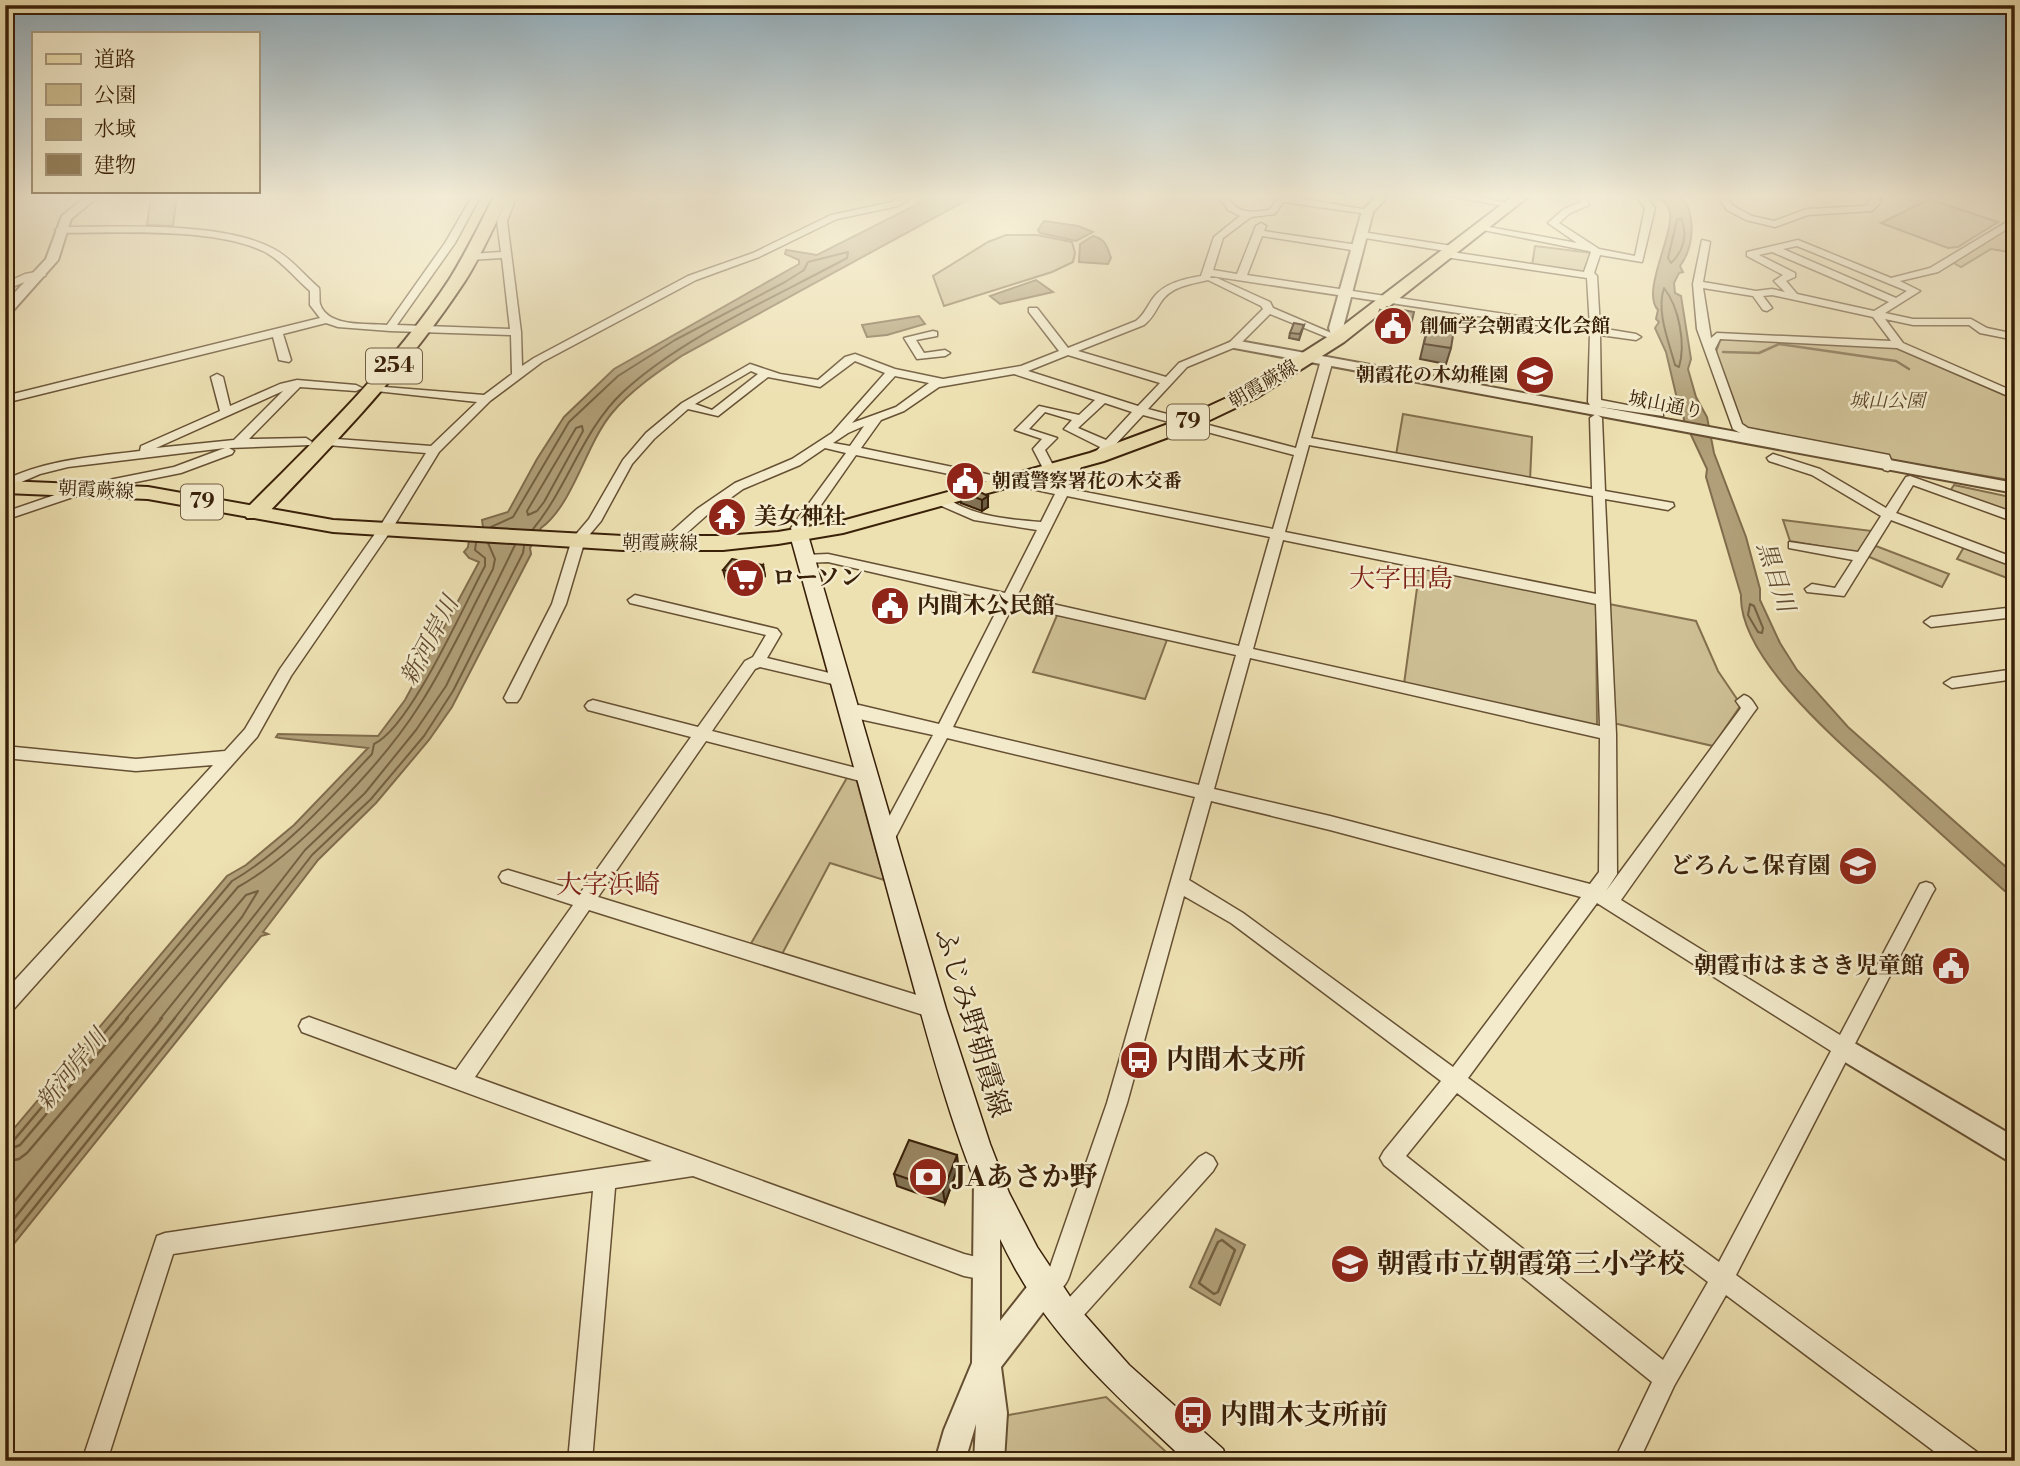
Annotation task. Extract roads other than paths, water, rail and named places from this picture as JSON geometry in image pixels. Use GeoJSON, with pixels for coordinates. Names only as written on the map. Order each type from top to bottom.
{"type":"FeatureCollection","features":[{"type":"Feature","properties":{"kind":"highway","name":"254"},"geometry":{"type":"LineString","coordinates":[[246,511],[327,441],[376,388],[406,329],[450,263]]}},
{"type":"Feature","properties":{"kind":"highway","name":"254"},"geometry":{"type":"LineString","coordinates":[[246,511],[464,263]]}},
{"type":"Feature","properties":{"kind":"main road","name":"朝霞蕨線"},"geometry":{"type":"LineString","coordinates":[[5,486],[148,493],[310,523],[391,530],[666,544],[723,543],[802,547],[868,522],[1077,463],[1102,451],[1186,424],[1318,359],[1338,338],[1434,263]]}},
{"type":"Feature","properties":{"kind":"main road","name":"ふじみ野朝霞線"},"geometry":{"type":"LineString","coordinates":[[802,547],[933,1009],[987,1174],[1011,1229],[1044,1288],[1064,1315],[1118,1376],[1210,1461]]}},
{"type":"Feature","properties":{"kind":"street"},"geometry":{"type":"LineString","coordinates":[[5,311],[49,263]]}},
{"type":"Feature","properties":{"kind":"street"},"geometry":{"type":"LineString","coordinates":[[284,263],[315,290],[315,305],[327,320]]}},
{"type":"Feature","properties":{"kind":"street"},"geometry":{"type":"LineString","coordinates":[[406,329],[440,263]]}},
{"type":"Feature","properties":{"kind":"street"},"geometry":{"type":"LineString","coordinates":[[509,263],[517,373]]}},
{"type":"Feature","properties":{"kind":"street"},"geometry":{"type":"LineString","coordinates":[[5,1005],[251,733],[285,673],[391,530],[434,450],[486,398],[517,373],[692,278],[733,263]]}},
{"type":"Feature","properties":{"kind":"street"},"geometry":{"type":"LineString","coordinates":[[1206,275],[1210,263]]}},
{"type":"Feature","properties":{"kind":"street"},"geometry":{"type":"LineString","coordinates":[[1241,277],[1246,263]]}},
{"type":"Feature","properties":{"kind":"street"},"geometry":{"type":"LineString","coordinates":[[1338,338],[1336,328],[1354,263]]}},
{"type":"Feature","properties":{"kind":"street"},"geometry":{"type":"LineString","coordinates":[[1518,263],[1592,276],[1595,298],[1595,408],[1608,734],[1608,874],[1603,897]]}},
{"type":"Feature","properties":{"kind":"street"},"geometry":{"type":"LineString","coordinates":[[1588,275],[1591,263]]}},
{"type":"Feature","properties":{"kind":"street"},"geometry":{"type":"LineString","coordinates":[[1701,263],[1698,284],[1700,322],[1737,426],[1744,430],[1885,458],[1888,467]]}},
{"type":"Feature","properties":{"kind":"street"},"geometry":{"type":"LineString","coordinates":[[1768,263],[1791,275],[1779,281],[1787,286],[1793,297]]}},
{"type":"Feature","properties":{"kind":"street"},"geometry":{"type":"LineString","coordinates":[[1807,263],[1897,302]]}},
{"type":"Feature","properties":{"kind":"street"},"geometry":{"type":"LineString","coordinates":[[1847,263],[1915,291],[1876,314]]}},
{"type":"Feature","properties":{"kind":"street"},"geometry":{"type":"LineString","coordinates":[[1890,281],[1934,270],[1945,263]]}},
{"type":"Feature","properties":{"kind":"street"},"geometry":{"type":"LineString","coordinates":[[5,287],[29,276],[41,274]]}},
{"type":"Feature","properties":{"kind":"street"},"geometry":{"type":"LineString","coordinates":[[1206,275],[1266,304],[1268,310],[1338,338]]}},
{"type":"Feature","properties":{"kind":"street"},"geometry":{"type":"LineString","coordinates":[[512,698],[558,604],[575,539],[594,521],[612,486],[634,453],[686,405],[750,367],[765,374],[820,384],[855,357],[891,372],[939,382],[1016,371],[1140,323],[1148,317],[1157,300],[1167,291],[1183,282],[1206,275],[1241,277],[1346,292],[1636,337]]}},
{"type":"Feature","properties":{"kind":"street"},"geometry":{"type":"LineString","coordinates":[[1698,284],[1756,294],[1772,292],[1913,322],[1971,322],[1984,331],[2015,337]]}},
{"type":"Feature","properties":{"kind":"street"},"geometry":{"type":"LineString","coordinates":[[1756,294],[1766,309]]}},
{"type":"Feature","properties":{"kind":"street"},"geometry":{"type":"LineString","coordinates":[[1033,310],[1065,351],[1167,381]]}},
{"type":"Feature","properties":{"kind":"street"},"geometry":{"type":"LineString","coordinates":[[1104,398],[1070,429],[1102,451],[1191,359],[1234,344],[1268,310]]}},
{"type":"Feature","properties":{"kind":"street"},"geometry":{"type":"LineString","coordinates":[[1876,314],[1899,345]]}},
{"type":"Feature","properties":{"kind":"street"},"geometry":{"type":"LineString","coordinates":[[5,400],[327,320],[406,329],[516,332]]}},
{"type":"Feature","properties":{"kind":"street"},"geometry":{"type":"LineString","coordinates":[[277,332],[285,360]]}},
{"type":"Feature","properties":{"kind":"street"},"geometry":{"type":"LineString","coordinates":[[933,334],[909,338],[921,357],[945,353]]}},
{"type":"Feature","properties":{"kind":"street"},"geometry":{"type":"LineString","coordinates":[[1709,349],[1717,336],[1899,345],[2015,396]]}},
{"type":"Feature","properties":{"kind":"street","name":"城山通り"},"geometry":{"type":"LineString","coordinates":[[1234,344],[1888,467],[2015,488]]}},
{"type":"Feature","properties":{"kind":"street"},"geometry":{"type":"LineString","coordinates":[[950,1461],[959,1430],[986,1363],[1044,1288],[1058,1277],[1117,1103],[1302,447],[1318,359]]}},
{"type":"Feature","properties":{"kind":"street"},"geometry":{"type":"LineString","coordinates":[[1016,371],[1186,424],[1302,447],[1668,506]]}},
{"type":"Feature","properties":{"kind":"street"},"geometry":{"type":"LineString","coordinates":[[837,433],[891,372]]}},
{"type":"Feature","properties":{"kind":"street"},"geometry":{"type":"LineString","coordinates":[[686,405],[714,414],[765,374]]}},
{"type":"Feature","properties":{"kind":"street"},"geometry":{"type":"LineString","coordinates":[[217,377],[226,411]]}},
{"type":"Feature","properties":{"kind":"street"},"geometry":{"type":"LineString","coordinates":[[666,544],[724,495],[756,477],[796,463],[837,433],[875,420],[917,398],[939,382]]}},
{"type":"Feature","properties":{"kind":"street"},"geometry":{"type":"LineString","coordinates":[[5,516],[88,488],[177,470],[240,444],[297,383]]}},
{"type":"Feature","properties":{"kind":"street"},"geometry":{"type":"LineString","coordinates":[[134,455],[268,392],[297,383],[356,388]]}},
{"type":"Feature","properties":{"kind":"street"},"geometry":{"type":"LineString","coordinates":[[376,388],[486,398]]}},
{"type":"Feature","properties":{"kind":"street"},"geometry":{"type":"LineString","coordinates":[[1050,471],[1039,449],[1051,438],[1021,430],[1043,408],[1080,419]]}},
{"type":"Feature","properties":{"kind":"street"},"geometry":{"type":"LineString","coordinates":[[1595,408],[1659,414]]}},
{"type":"Feature","properties":{"kind":"street"},"geometry":{"type":"LineString","coordinates":[[875,420],[798,528],[802,547],[828,558],[1608,734]]}},
{"type":"Feature","properties":{"kind":"street"},"geometry":{"type":"LineString","coordinates":[[327,441],[434,450]]}},
{"type":"Feature","properties":{"kind":"street"},"geometry":{"type":"LineString","coordinates":[[5,486],[56,467],[134,455],[203,445],[306,442]]}},
{"type":"Feature","properties":{"kind":"street"},"geometry":{"type":"LineString","coordinates":[[822,444],[1005,483],[1601,600]]}},
{"type":"Feature","properties":{"kind":"street"},"geometry":{"type":"LineString","coordinates":[[1773,458],[1816,472],[1889,516],[2015,563]]}},
{"type":"Feature","properties":{"kind":"street"},"geometry":{"type":"LineString","coordinates":[[886,839],[1077,463]]}},
{"type":"Feature","properties":{"kind":"street"},"geometry":{"type":"LineString","coordinates":[[1812,589],[1839,593],[1910,480],[2015,518]]}},
{"type":"Feature","properties":{"kind":"street"},"geometry":{"type":"LineString","coordinates":[[942,501],[951,508],[1000,524],[1046,526]]}},
{"type":"Feature","properties":{"kind":"street"},"geometry":{"type":"LineString","coordinates":[[1794,545],[1863,557]]}},
{"type":"Feature","properties":{"kind":"street"},"geometry":{"type":"LineString","coordinates":[[460,1081],[750,665],[758,661],[774,634],[635,600]]}},
{"type":"Feature","properties":{"kind":"street"},"geometry":{"type":"LineString","coordinates":[[1931,622],[2015,612]]}},
{"type":"Feature","properties":{"kind":"street"},"geometry":{"type":"LineString","coordinates":[[758,661],[841,681]]}},
{"type":"Feature","properties":{"kind":"street"},"geometry":{"type":"LineString","coordinates":[[1952,683],[2015,674]]}},
{"type":"Feature","properties":{"kind":"street"},"geometry":{"type":"LineString","coordinates":[[1666,1378],[1391,1158],[1603,897],[1749,708],[1744,701]]}},
{"type":"Feature","properties":{"kind":"street"},"geometry":{"type":"LineString","coordinates":[[593,706],[868,777]]}},
{"type":"Feature","properties":{"kind":"street"},"geometry":{"type":"LineString","coordinates":[[850,711],[944,729],[1330,823],[1603,897],[2015,1152]]}},
{"type":"Feature","properties":{"kind":"street"},"geometry":{"type":"LineString","coordinates":[[5,752],[136,765],[231,757]]}},
{"type":"Feature","properties":{"kind":"street"},"geometry":{"type":"LineString","coordinates":[[508,877],[933,1009]]}},
{"type":"Feature","properties":{"kind":"street"},"geometry":{"type":"LineString","coordinates":[[1178,883],[1237,918],[1968,1461]]}},
{"type":"Feature","properties":{"kind":"street"},"geometry":{"type":"LineString","coordinates":[[1626,1461],[1666,1378],[1723,1278],[1926,889]]}},
{"type":"Feature","properties":{"kind":"street"},"geometry":{"type":"LineString","coordinates":[[309,1026],[964,1265],[985,1269]]}},
{"type":"Feature","properties":{"kind":"street"},"geometry":{"type":"LineString","coordinates":[[1064,1315],[1076,1307],[1206,1164]]}},
{"type":"Feature","properties":{"kind":"street"},"geometry":{"type":"LineString","coordinates":[[94,1461],[165,1244],[693,1166]]}},
{"type":"Feature","properties":{"kind":"street"},"geometry":{"type":"LineString","coordinates":[[987,1174],[986,1363],[992,1413],[989,1461]]}},
{"type":"Feature","properties":{"kind":"street"},"geometry":{"type":"LineString","coordinates":[[580,1461],[605,1178]]}},
{"type":"Feature","properties":{"kind":"water","name":"新河岸川"},"geometry":{"type":"Polygon","coordinates":[[[851,263],[683,355],[636,389],[612,413],[594,441],[562,505],[541,528],[530,548],[531,554],[452,707],[429,740],[376,803],[318,860],[263,932],[268,934],[261,936],[5,1255],[5,1139],[227,876],[246,865],[294,825],[368,748],[280,738],[276,737],[278,734],[378,736],[405,700],[479,562],[469,558],[464,552],[469,539],[483,527],[482,520],[508,512],[564,417],[614,369],[799,264],[851,263]]]}},
{"type":"Feature","properties":{"kind":"water"},"geometry":{"type":"Polygon","coordinates":[[[1659,263],[1682,263],[1683,272],[1679,273],[1674,283],[1675,293],[1681,296],[1691,359],[1688,369],[1696,397],[1707,417],[1714,453],[1746,537],[1760,589],[1760,600],[1780,643],[1797,670],[1848,727],[2015,875],[2015,900],[1828,731],[1777,677],[1758,649],[1745,621],[1741,595],[1706,477],[1707,469],[1684,420],[1666,352],[1655,328],[1659,322],[1656,319],[1658,310],[1653,291],[1659,263]]]}},
{"type":"Feature","properties":{"kind":"water"},"geometry":{"type":"Polygon","coordinates":[[[1036,280],[1053,292],[1000,304],[990,296],[1036,280]]]}},
{"type":"Feature","properties":{"kind":"water"},"geometry":{"type":"Polygon","coordinates":[[[919,316],[925,324],[887,335],[867,337],[862,325],[919,316]]]}},
{"type":"Feature","properties":{"kind":"water"},"geometry":{"type":"Polygon","coordinates":[[[1216,1229],[1245,1245],[1220,1305],[1190,1287],[1216,1229]]]}},
{"type":"Feature","properties":{"kind":"waterway"},"geometry":{"type":"LineString","coordinates":[[1723,352],[1759,353],[1779,344],[1896,361],[1909,369]]}},
{"type":"Feature","properties":{"kind":"place","name":"創価学会朝霞文化会館"},"geometry":{"type":"Point","coordinates":[1393,326]}},
{"type":"Feature","properties":{"kind":"place","name":"朝霞花の木幼稚園"},"geometry":{"type":"Point","coordinates":[1535,375]}},
{"type":"Feature","properties":{"kind":"place","name":"朝霞警察署花の木交番"},"geometry":{"type":"Point","coordinates":[965,481]}},
{"type":"Feature","properties":{"kind":"place","name":"美女神社"},"geometry":{"type":"Point","coordinates":[727,517]}},
{"type":"Feature","properties":{"kind":"place","name":"ローソン"},"geometry":{"type":"Point","coordinates":[745,578]}},
{"type":"Feature","properties":{"kind":"place","name":"内間木公民館"},"geometry":{"type":"Point","coordinates":[890,606]}},
{"type":"Feature","properties":{"kind":"place","name":"どろんこ保育園"},"geometry":{"type":"Point","coordinates":[1858,866]}},
{"type":"Feature","properties":{"kind":"place","name":"朝霞市はまさき児童館"},"geometry":{"type":"Point","coordinates":[1951,966]}},
{"type":"Feature","properties":{"kind":"place","name":"内間木支所"},"geometry":{"type":"Point","coordinates":[1139,1060]}},
{"type":"Feature","properties":{"kind":"place","name":"JAあさか野"},"geometry":{"type":"Point","coordinates":[928,1177]}},
{"type":"Feature","properties":{"kind":"place","name":"朝霞市立朝霞第三小学校"},"geometry":{"type":"Point","coordinates":[1350,1264]}},
{"type":"Feature","properties":{"kind":"place","name":"内間木支所前"},"geometry":{"type":"Point","coordinates":[1193,1415]}},
{"type":"Feature","properties":{"kind":"district","name":"大字田島"},"geometry":{"type":"Point","coordinates":[1401,579]}},
{"type":"Feature","properties":{"kind":"district","name":"大字浜崎"},"geometry":{"type":"Point","coordinates":[608,885]}},
{"type":"Feature","properties":{"kind":"park label","name":"城山公園"},"geometry":{"type":"Point","coordinates":[1887,401]}},
{"type":"Feature","properties":{"kind":"water label","name":"黒目川"},"geometry":{"type":"Point","coordinates":[1775,577]}}]}
